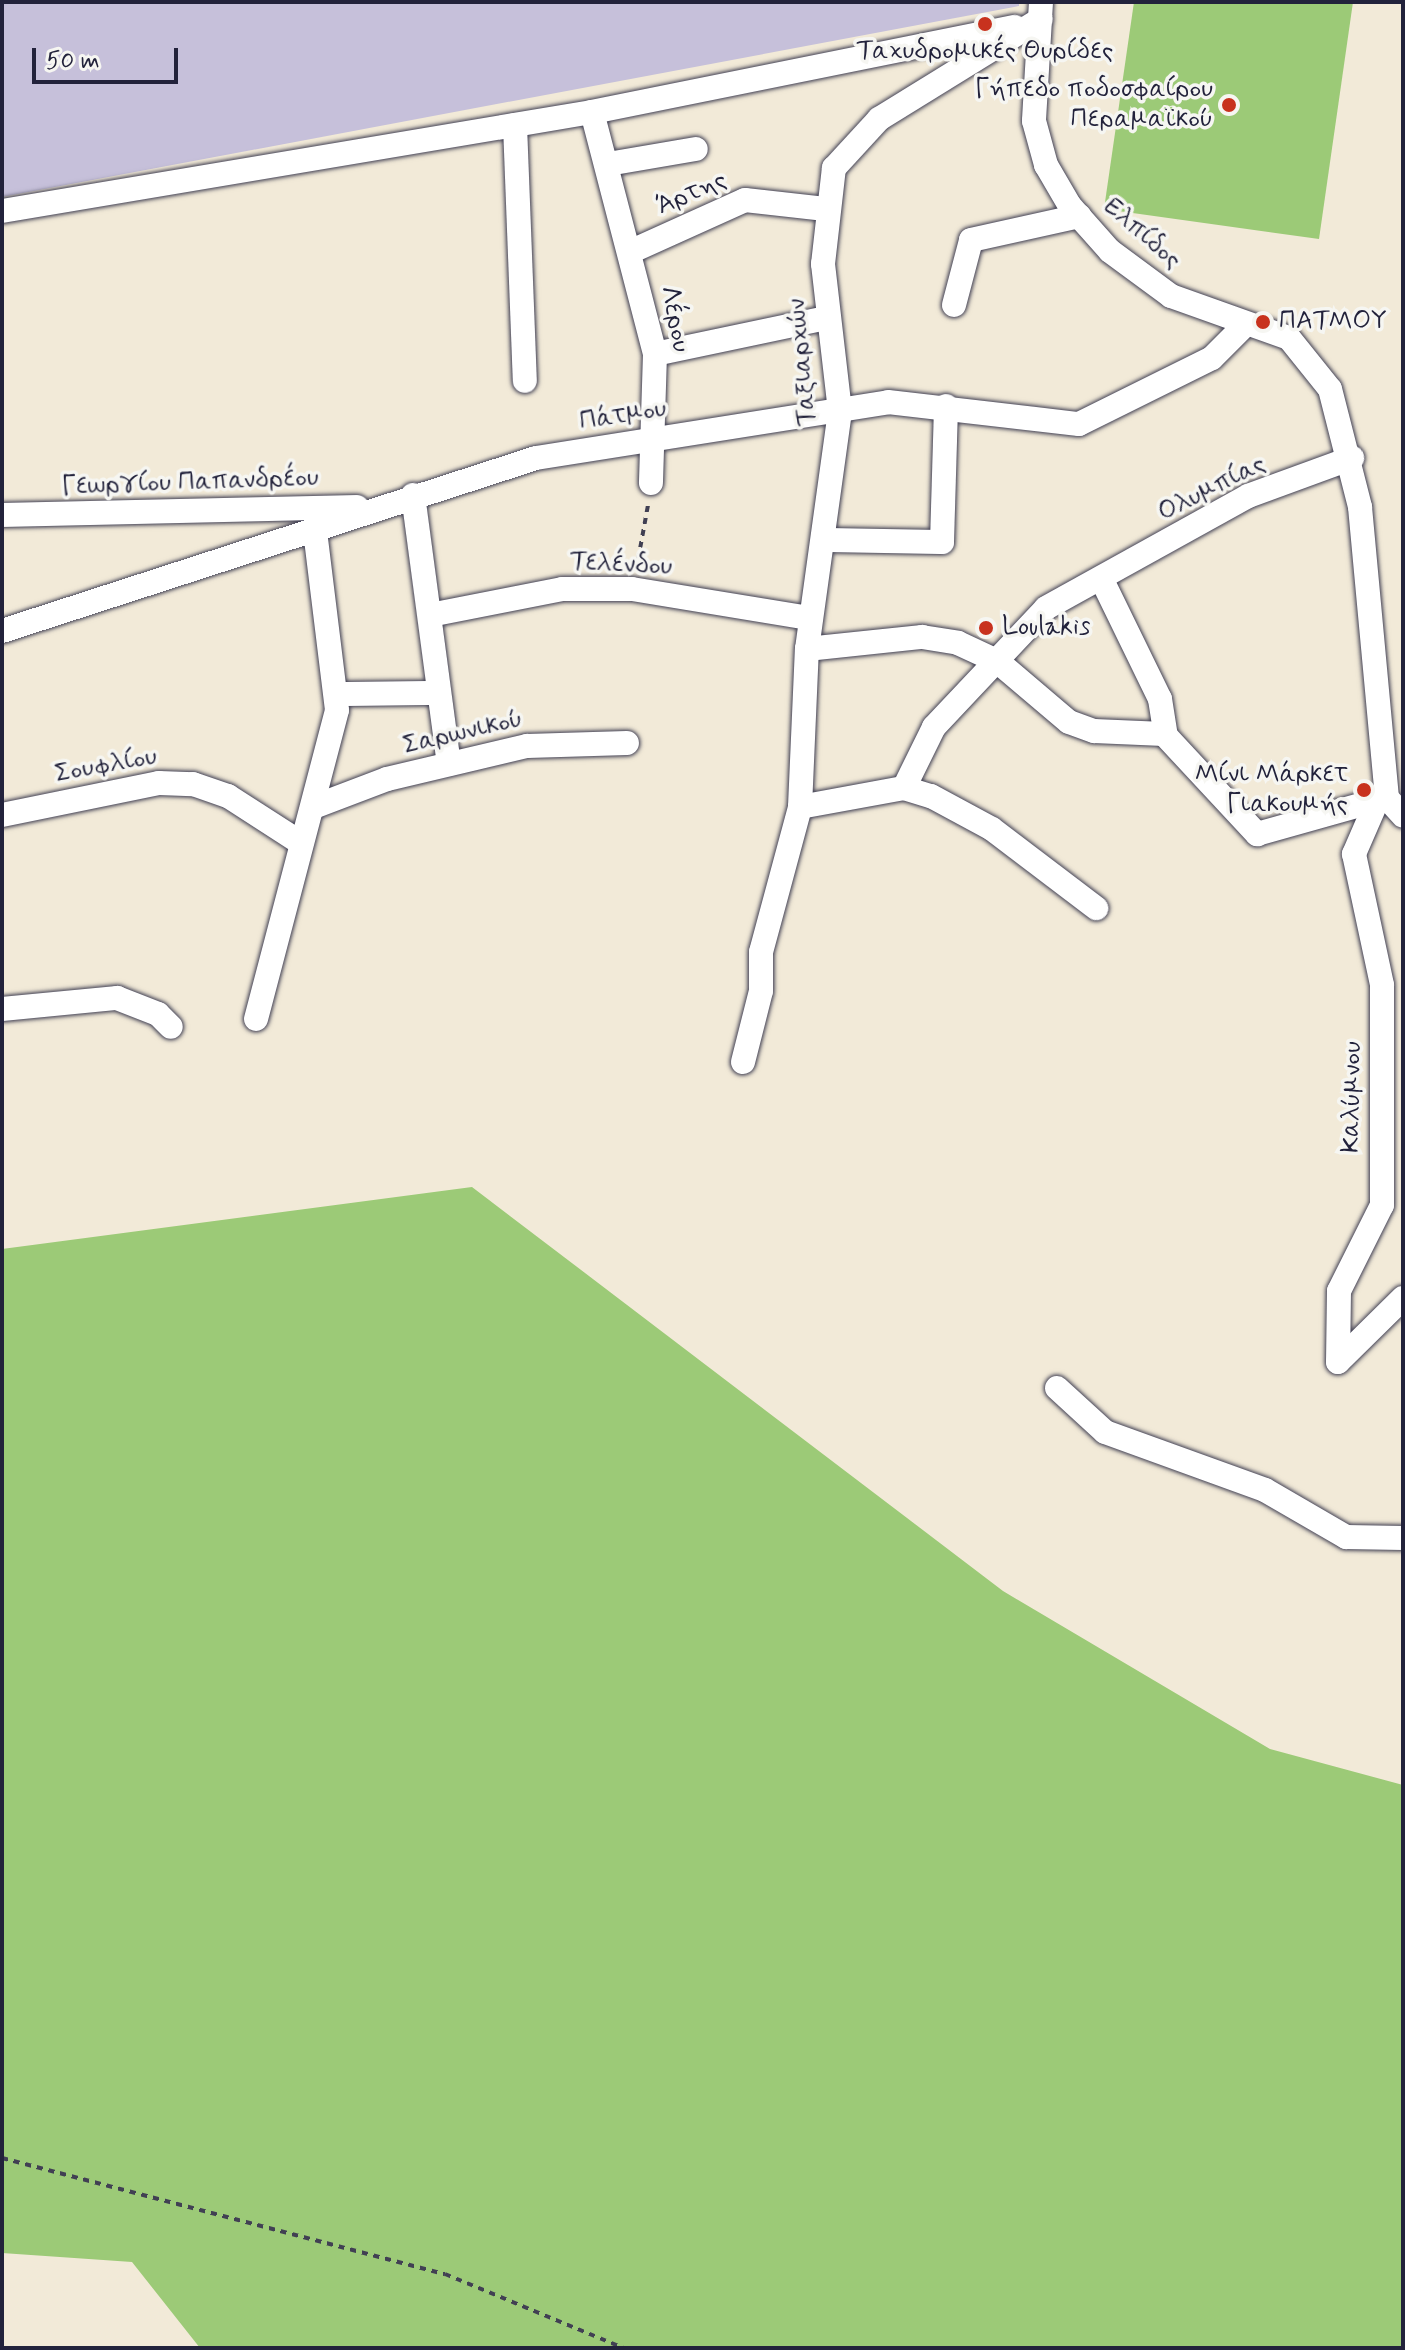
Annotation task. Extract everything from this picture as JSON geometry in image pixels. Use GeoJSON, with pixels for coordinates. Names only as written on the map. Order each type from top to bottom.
{"type":"FeatureCollection","features":[{"type":"Feature","properties":{"kind":"street"},"geometry":{"type":"LineString","coordinates":[[2,211],[592,112],[1038,15]]}},
{"type":"Feature","properties":{"kind":"street","name":"Ταξιαρχών"},"geometry":{"type":"LineString","coordinates":[[743,1062],[761,991],[761,952],[800,807],[810,618],[826,540],[840,411],[826,318],[825,209],[834,168],[851,143],[1038,15]]}},
{"type":"Feature","properties":{"kind":"street","name":"Ελπίδος"},"geometry":{"type":"LineString","coordinates":[[1038,15],[1038,141],[1079,216],[1146,280],[1246,324],[1289,338],[1319,369],[1352,458],[1381,702],[1389,805]]}},
{"type":"Feature","properties":{"kind":"street","name":"Λέρου"},"geometry":{"type":"LineString","coordinates":[[592,112],[632,251],[655,354],[657,438],[651,483]]}},
{"type":"Feature","properties":{"kind":"street"},"geometry":{"type":"LineString","coordinates":[[515,125],[525,381]]}},
{"type":"Feature","properties":{"kind":"street"},"geometry":{"type":"LineString","coordinates":[[608,164],[696,149]]}},
{"type":"Feature","properties":{"kind":"street","name":"Άρτης"},"geometry":{"type":"LineString","coordinates":[[632,251],[745,200],[825,209]]}},
{"type":"Feature","properties":{"kind":"street"},"geometry":{"type":"LineString","coordinates":[[954,305],[971,240],[1079,216]]}},
{"type":"Feature","properties":{"kind":"street"},"geometry":{"type":"LineString","coordinates":[[655,354],[826,318]]}},
{"type":"Feature","properties":{"kind":"street","name":"Πάτμου"},"geometry":{"type":"LineString","coordinates":[[2,631],[315,530],[413,495],[536,458],[905,401],[1079,424],[1212,358],[1246,324]]}},
{"type":"Feature","properties":{"kind":"street"},"geometry":{"type":"LineString","coordinates":[[826,540],[942,542],[946,406]]}},
{"type":"Feature","properties":{"kind":"street","name":"Ολυμπίας"},"geometry":{"type":"LineString","coordinates":[[904,788],[934,727],[1046,608],[1102,580],[1248,496],[1352,458]]}},
{"type":"Feature","properties":{"kind":"street"},"geometry":{"type":"LineString","coordinates":[[413,495],[430,615],[436,693],[449,764]]}},
{"type":"Feature","properties":{"kind":"street","name":"Γεωργίου Παπανδρέου"},"geometry":{"type":"LineString","coordinates":[[2,515],[380,506]]}},
{"type":"Feature","properties":{"kind":"street"},"geometry":{"type":"LineString","coordinates":[[256,1019],[301,843],[316,806],[338,694],[315,530]]}},
{"type":"Feature","properties":{"kind":"street"},"geometry":{"type":"LineString","coordinates":[[1102,580],[1160,699],[1166,736],[1257,834],[1389,805]]}},
{"type":"Feature","properties":{"kind":"street","name":"Τελένδου"},"geometry":{"type":"LineString","coordinates":[[430,615],[562,589],[632,589],[810,618]]}},
{"type":"Feature","properties":{"kind":"street"},"geometry":{"type":"LineString","coordinates":[[807,649],[922,637],[997,661],[1069,722],[1094,731],[1166,736]]}},
{"type":"Feature","properties":{"kind":"street"},"geometry":{"type":"LineString","coordinates":[[1381,702],[1403,690]]}},
{"type":"Feature","properties":{"kind":"street"},"geometry":{"type":"LineString","coordinates":[[338,694],[436,693]]}},
{"type":"Feature","properties":{"kind":"street","name":"Σαρωνικού"},"geometry":{"type":"LineString","coordinates":[[316,806],[449,764],[563,740],[627,743]]}},
{"type":"Feature","properties":{"kind":"street","name":"Σουφλίου"},"geometry":{"type":"LineString","coordinates":[[2,815],[174,782],[228,796],[301,843]]}},
{"type":"Feature","properties":{"kind":"street"},"geometry":{"type":"LineString","coordinates":[[800,807],[904,788],[964,811],[1096,908]]}},
{"type":"Feature","properties":{"kind":"street","name":"Καλύμνου"},"geometry":{"type":"LineString","coordinates":[[1389,805],[1354,865],[1382,985],[1382,1205],[1339,1291],[1338,1362],[1403,1298]]}},
{"type":"Feature","properties":{"kind":"street"},"geometry":{"type":"LineString","coordinates":[[2,1009],[117,998],[158,1014],[171,1027]]}},
{"type":"Feature","properties":{"kind":"street"},"geometry":{"type":"LineString","coordinates":[[1057,1388],[1105,1432],[1265,1490],[1346,1537],[1403,1538]]}},
{"type":"Feature","properties":{"kind":"path"},"geometry":{"type":"LineString","coordinates":[[632,589],[651,483]]}},
{"type":"Feature","properties":{"kind":"path"},"geometry":{"type":"LineString","coordinates":[[2,2158],[445,2274],[624,2348]]}},
{"type":"Feature","properties":{"kind":"shaded area"},"geometry":{"type":"Polygon","coordinates":[[[2,2],[1019,2],[1019,6],[2,197],[2,2]]]}},
{"type":"Feature","properties":{"kind":"green space","name":"Γήπεδο ποδοσφαίρου Περαμαϊκού"},"geometry":{"type":"Polygon","coordinates":[[[1134,2],[1353,2],[1319,239],[1104,209],[1134,2]]]}},
{"type":"Feature","properties":{"kind":"green space"},"geometry":{"type":"Polygon","coordinates":[[[472,1187],[1003,1591],[1270,1749],[1403,1785],[1403,2348],[200,2348],[132,2262],[2,2253],[2,1249],[472,1187]]]}},
{"type":"Feature","properties":{"kind":"place","name":"Ταχυδρομικές Θυρίδες"},"geometry":{"type":"Point","coordinates":[985,24]}},
{"type":"Feature","properties":{"kind":"place","name":"Γήπεδο ποδοσφαίρου Περαμαϊκού"},"geometry":{"type":"Point","coordinates":[1229,105]}},
{"type":"Feature","properties":{"kind":"place","name":"ΠΑΤΜΟΥ"},"geometry":{"type":"Point","coordinates":[1263,322]}},
{"type":"Feature","properties":{"kind":"place","name":"Loulakis"},"geometry":{"type":"Point","coordinates":[986,628]}},
{"type":"Feature","properties":{"kind":"place","name":"Μίνι Μάρκετ Γιακουμής"},"geometry":{"type":"Point","coordinates":[1364,790]}}]}
